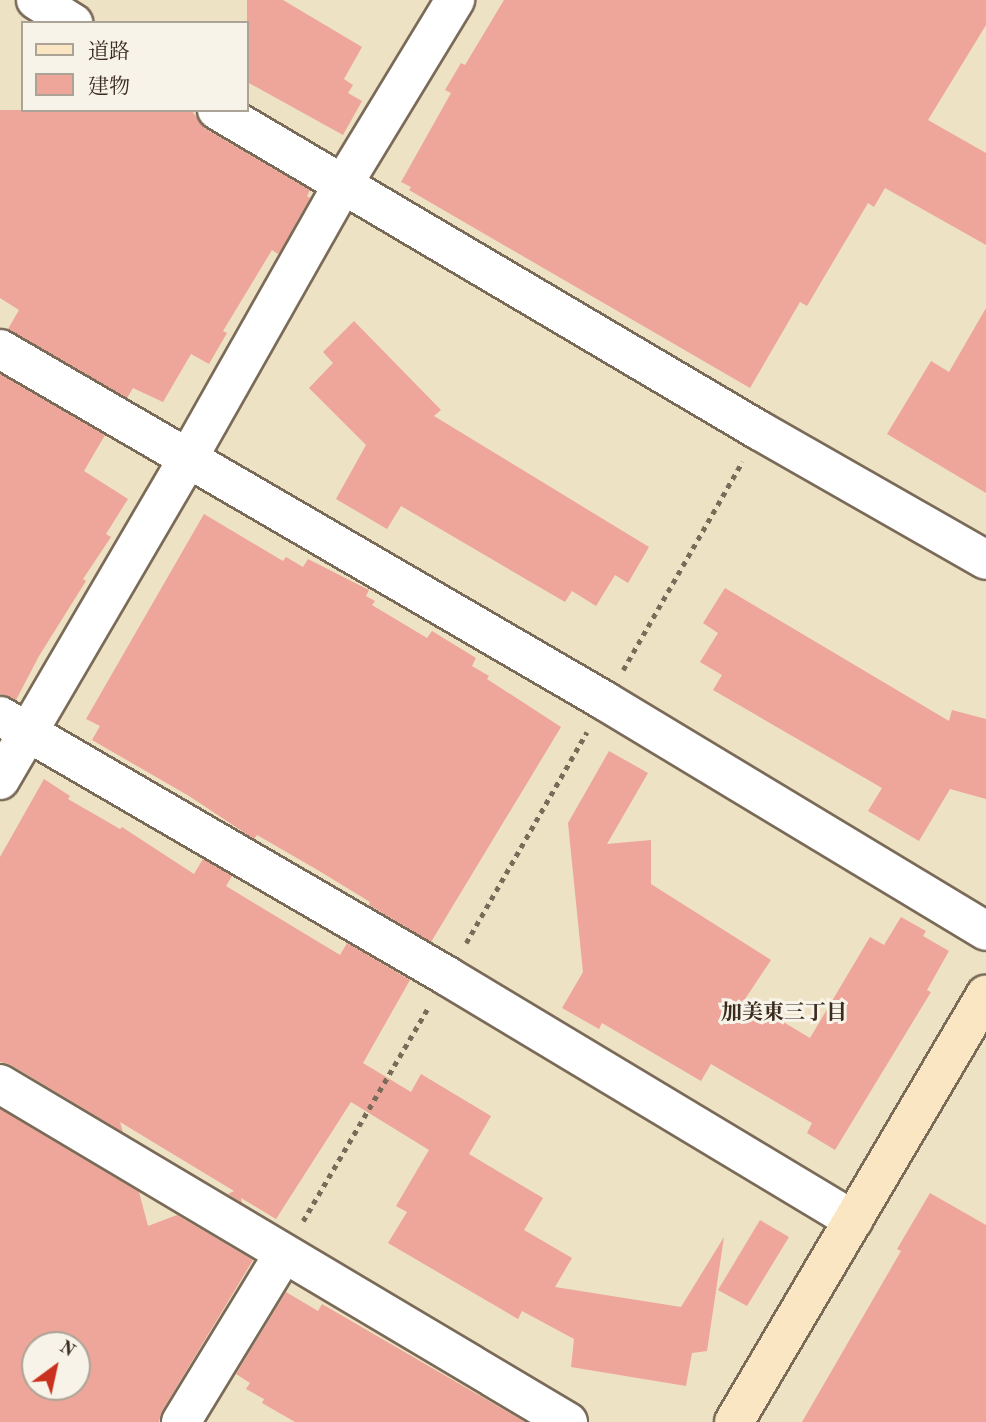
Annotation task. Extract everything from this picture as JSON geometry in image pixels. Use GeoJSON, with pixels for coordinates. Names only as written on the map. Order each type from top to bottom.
{"type":"FeatureCollection","features":[{"type":"Feature","properties":{"kind":"street"},"geometry":{"type":"LineString","coordinates":[[36,0],[70,21]]}},
{"type":"Feature","properties":{"kind":"street"},"geometry":{"type":"LineString","coordinates":[[0,780],[14,725],[188,458],[342,186],[455,0]]}},
{"type":"Feature","properties":{"kind":"street"},"geometry":{"type":"LineString","coordinates":[[220,112],[760,431],[986,560]]}},
{"type":"Feature","properties":{"kind":"street"},"geometry":{"type":"LineString","coordinates":[[0,349],[605,701],[986,931]]}},
{"type":"Feature","properties":{"kind":"street"},"geometry":{"type":"LineString","coordinates":[[14,725],[447,976],[853,1220]]}},
{"type":"Feature","properties":{"kind":"street"},"geometry":{"type":"LineString","coordinates":[[734,1422],[986,995]]}},
{"type":"Feature","properties":{"kind":"street"},"geometry":{"type":"LineString","coordinates":[[0,1084],[283,1255],[568,1422]]}},
{"type":"Feature","properties":{"kind":"street"},"geometry":{"type":"LineString","coordinates":[[181,1422],[283,1255]]}},
{"type":"Feature","properties":{"kind":"path"},"geometry":{"type":"LineString","coordinates":[[283,1255],[447,976],[760,431]]}},
{"type":"Feature","properties":{"kind":"building"},"geometry":{"type":"Polygon","coordinates":[[[247,0],[283,0],[362,47],[344,79],[353,85],[348,93],[362,101],[343,135],[248,83],[247,0]]]}},
{"type":"Feature","properties":{"kind":"building"},"geometry":{"type":"Polygon","coordinates":[[[504,0],[986,0],[986,25],[928,120],[986,153],[986,245],[885,188],[874,207],[868,203],[807,306],[800,302],[750,388],[409,190],[411,187],[401,182],[451,93],[445,90],[461,63],[465,65],[504,0]]]}},
{"type":"Feature","properties":{"kind":"building"},"geometry":{"type":"Polygon","coordinates":[[[0,110],[193,112],[206,129],[310,190],[307,196],[310,198],[281,250],[278,254],[272,250],[223,331],[227,333],[209,364],[191,354],[163,402],[133,388],[127,398],[8,329],[19,310],[0,298],[0,110]]]}},
{"type":"Feature","properties":{"kind":"building"},"geometry":{"type":"Polygon","coordinates":[[[986,308],[986,493],[887,434],[931,361],[949,372],[986,308]]]}},
{"type":"Feature","properties":{"kind":"building"},"geometry":{"type":"Polygon","coordinates":[[[354,321],[441,410],[434,416],[649,547],[628,583],[615,575],[596,606],[572,591],[565,602],[401,506],[387,529],[336,499],[366,445],[309,388],[333,363],[323,352],[354,321]]]}},
{"type":"Feature","properties":{"kind":"building"},"geometry":{"type":"Polygon","coordinates":[[[0,374],[105,435],[84,471],[128,499],[106,534],[111,537],[83,579],[86,581],[39,656],[16,700],[0,694],[0,374]]]}},
{"type":"Feature","properties":{"kind":"building"},"geometry":{"type":"Polygon","coordinates":[[[204,514],[283,561],[286,557],[303,567],[308,559],[369,590],[366,596],[375,601],[372,605],[427,638],[432,631],[476,658],[472,666],[489,676],[487,679],[561,727],[431,942],[321,872],[257,835],[254,839],[189,796],[92,740],[100,726],[86,719],[204,514]]]}},
{"type":"Feature","properties":{"kind":"building"},"geometry":{"type":"Polygon","coordinates":[[[725,588],[949,721],[952,710],[986,719],[986,799],[950,789],[919,841],[868,811],[882,788],[713,690],[722,675],[700,662],[718,633],[703,623],[725,588]]]}},
{"type":"Feature","properties":{"kind":"building"},"geometry":{"type":"Polygon","coordinates":[[[609,751],[648,773],[607,844],[651,840],[651,884],[771,960],[745,999],[810,1038],[870,937],[884,945],[901,917],[926,931],[923,936],[949,951],[927,990],[931,992],[835,1150],[807,1133],[812,1123],[711,1064],[701,1081],[602,1023],[599,1029],[562,1008],[583,972],[568,823],[609,751]]]}},
{"type":"Feature","properties":{"kind":"building"},"geometry":{"type":"Polygon","coordinates":[[[44,779],[70,796],[68,799],[120,829],[122,827],[194,874],[203,859],[232,876],[226,886],[340,955],[347,943],[410,980],[363,1063],[411,1092],[421,1074],[491,1116],[469,1154],[543,1198],[524,1230],[572,1258],[555,1287],[681,1307],[724,1237],[707,1351],[692,1353],[686,1386],[571,1367],[574,1339],[522,1311],[518,1319],[388,1243],[407,1212],[396,1206],[429,1150],[351,1102],[276,1219],[241,1198],[242,1203],[228,1194],[234,1191],[120,1122],[123,1132],[11,1065],[0,1062],[0,857],[44,779]]]}},
{"type":"Feature","properties":{"kind":"building"},"geometry":{"type":"Polygon","coordinates":[[[0,1109],[139,1192],[148,1226],[177,1215],[253,1260],[162,1411],[159,1422],[0,1422],[0,1109]]]}},
{"type":"Feature","properties":{"kind":"building"},"geometry":{"type":"Polygon","coordinates":[[[930,1193],[986,1225],[986,1422],[802,1422],[901,1251],[897,1249],[930,1193]]]}},
{"type":"Feature","properties":{"kind":"building"},"geometry":{"type":"Polygon","coordinates":[[[760,1220],[789,1237],[747,1306],[718,1290],[760,1220]]]}},
{"type":"Feature","properties":{"kind":"building"},"geometry":{"type":"Polygon","coordinates":[[[286,1292],[318,1311],[322,1304],[525,1422],[295,1422],[262,1403],[264,1399],[246,1389],[250,1383],[236,1374],[286,1292]]]}},
{"type":"Feature","properties":{"kind":"district","name":"加美東三丁目"},"geometry":{"type":"Point","coordinates":[784,1014]}}]}
